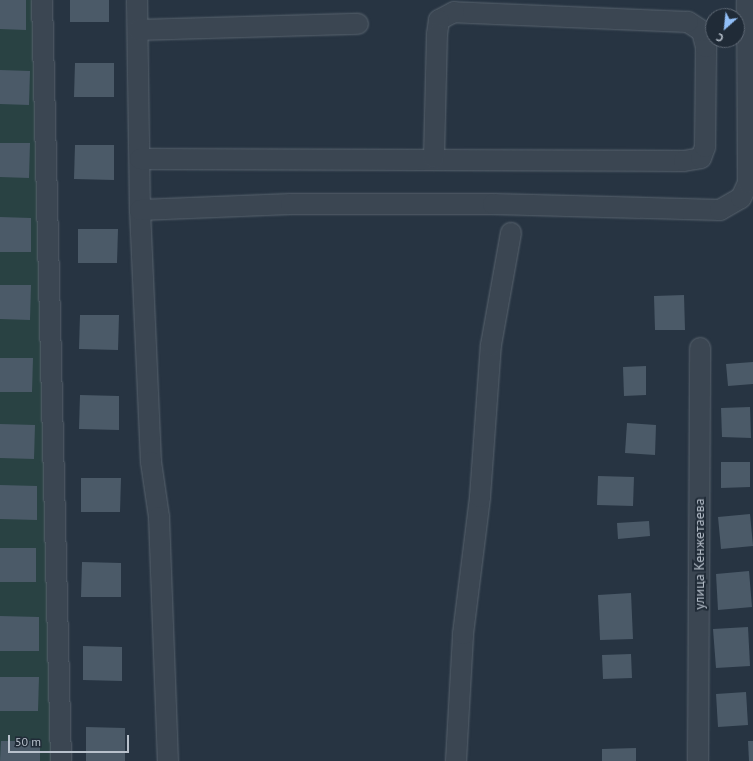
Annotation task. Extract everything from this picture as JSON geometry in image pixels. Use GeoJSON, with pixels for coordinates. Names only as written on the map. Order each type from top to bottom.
{"type":"FeatureCollection","features":[{"type":"Feature","properties":{"kind":"street"},"geometry":{"type":"LineString","coordinates":[[42,0],[62,761]]}},
{"type":"Feature","properties":{"kind":"street"},"geometry":{"type":"LineString","coordinates":[[137,0],[140,210],[151,462],[159,517],[168,761]]}},
{"type":"Feature","properties":{"kind":"street"},"geometry":{"type":"LineString","coordinates":[[140,210],[299,204],[493,204],[720,210],[741,198],[748,183],[747,0]]}},
{"type":"Feature","properties":{"kind":"street"},"geometry":{"type":"LineString","coordinates":[[140,159],[434,158],[684,161],[701,158],[705,147],[706,48],[702,31],[688,22],[454,12],[439,20],[437,34],[434,158]]}},
{"type":"Feature","properties":{"kind":"street"},"geometry":{"type":"LineString","coordinates":[[138,30],[358,24]]}},
{"type":"Feature","properties":{"kind":"street"},"geometry":{"type":"LineString","coordinates":[[456,761],[463,634],[480,497],[491,345],[511,233]]}},
{"type":"Feature","properties":{"kind":"street","name":"улица Кенжетаева"},"geometry":{"type":"LineString","coordinates":[[698,761],[700,348]]}},
{"type":"Feature","properties":{"kind":"green space"},"geometry":{"type":"Polygon","coordinates":[[[0,0],[32,0],[52,761],[0,761],[0,0]]]}},
{"type":"Feature","properties":{"kind":"building"},"geometry":{"type":"Polygon","coordinates":[[[0,0],[26,0],[26,30],[0,29],[0,0]]]}},
{"type":"Feature","properties":{"kind":"building"},"geometry":{"type":"Polygon","coordinates":[[[70,0],[109,0],[109,22],[70,22],[70,0]]]}},
{"type":"Feature","properties":{"kind":"building"},"geometry":{"type":"Polygon","coordinates":[[[75,63],[114,63],[114,97],[74,97],[75,63]]]}},
{"type":"Feature","properties":{"kind":"building"},"geometry":{"type":"Polygon","coordinates":[[[0,70],[30,71],[29,105],[0,104],[0,70]]]}},
{"type":"Feature","properties":{"kind":"building"},"geometry":{"type":"Polygon","coordinates":[[[0,143],[30,143],[29,178],[0,177],[0,143]]]}},
{"type":"Feature","properties":{"kind":"building"},"geometry":{"type":"Polygon","coordinates":[[[75,145],[114,145],[114,180],[74,179],[75,145]]]}},
{"type":"Feature","properties":{"kind":"building"},"geometry":{"type":"Polygon","coordinates":[[[0,217],[31,218],[31,252],[0,252],[0,217]]]}},
{"type":"Feature","properties":{"kind":"building"},"geometry":{"type":"Polygon","coordinates":[[[78,229],[118,229],[117,263],[78,263],[78,229]]]}},
{"type":"Feature","properties":{"kind":"building"},"geometry":{"type":"Polygon","coordinates":[[[0,285],[31,285],[30,320],[0,319],[0,285]]]}},
{"type":"Feature","properties":{"kind":"building"},"geometry":{"type":"Polygon","coordinates":[[[684,295],[685,330],[655,330],[654,296],[684,295]]]}},
{"type":"Feature","properties":{"kind":"building"},"geometry":{"type":"Polygon","coordinates":[[[80,315],[119,315],[118,350],[79,349],[80,315]]]}},
{"type":"Feature","properties":{"kind":"building"},"geometry":{"type":"Polygon","coordinates":[[[0,358],[33,358],[32,392],[0,392],[0,358]]]}},
{"type":"Feature","properties":{"kind":"building"},"geometry":{"type":"Polygon","coordinates":[[[753,362],[753,384],[728,386],[726,364],[753,362]]]}},
{"type":"Feature","properties":{"kind":"building"},"geometry":{"type":"Polygon","coordinates":[[[646,366],[646,395],[624,396],[623,367],[646,366]]]}},
{"type":"Feature","properties":{"kind":"building"},"geometry":{"type":"Polygon","coordinates":[[[80,395],[119,396],[119,430],[79,429],[80,395]]]}},
{"type":"Feature","properties":{"kind":"building"},"geometry":{"type":"Polygon","coordinates":[[[750,407],[751,438],[722,437],[721,408],[750,407]]]}},
{"type":"Feature","properties":{"kind":"building"},"geometry":{"type":"Polygon","coordinates":[[[627,423],[656,425],[655,455],[625,453],[627,423]]]}},
{"type":"Feature","properties":{"kind":"building"},"geometry":{"type":"Polygon","coordinates":[[[0,424],[35,425],[34,459],[0,458],[0,424]]]}},
{"type":"Feature","properties":{"kind":"building"},"geometry":{"type":"Polygon","coordinates":[[[721,462],[750,462],[750,487],[721,488],[721,462]]]}},
{"type":"Feature","properties":{"kind":"building"},"geometry":{"type":"Polygon","coordinates":[[[598,476],[634,477],[633,506],[597,505],[598,476]]]}},
{"type":"Feature","properties":{"kind":"building"},"geometry":{"type":"Polygon","coordinates":[[[81,478],[121,478],[120,512],[81,512],[81,478]]]}},
{"type":"Feature","properties":{"kind":"building"},"geometry":{"type":"Polygon","coordinates":[[[0,485],[37,486],[37,520],[0,519],[0,485]]]}},
{"type":"Feature","properties":{"kind":"building"},"geometry":{"type":"Polygon","coordinates":[[[750,514],[753,546],[721,549],[718,517],[750,514]]]}},
{"type":"Feature","properties":{"kind":"building"},"geometry":{"type":"Polygon","coordinates":[[[649,521],[650,536],[618,539],[617,523],[649,521]]]}},
{"type":"Feature","properties":{"kind":"building"},"geometry":{"type":"Polygon","coordinates":[[[0,548],[36,548],[36,582],[0,582],[0,548]]]}},
{"type":"Feature","properties":{"kind":"building"},"geometry":{"type":"Polygon","coordinates":[[[82,562],[121,563],[121,597],[81,597],[82,562]]]}},
{"type":"Feature","properties":{"kind":"building"},"geometry":{"type":"Polygon","coordinates":[[[749,571],[752,607],[718,610],[716,574],[749,571]]]}},
{"type":"Feature","properties":{"kind":"building"},"geometry":{"type":"Polygon","coordinates":[[[631,593],[633,639],[600,640],[598,595],[631,593]]]}},
{"type":"Feature","properties":{"kind":"building"},"geometry":{"type":"Polygon","coordinates":[[[0,616],[39,617],[39,651],[0,651],[0,616]]]}},
{"type":"Feature","properties":{"kind":"building"},"geometry":{"type":"Polygon","coordinates":[[[748,627],[750,666],[716,668],[713,629],[748,627]]]}},
{"type":"Feature","properties":{"kind":"building"},"geometry":{"type":"Polygon","coordinates":[[[83,646],[122,647],[122,681],[83,680],[83,646]]]}},
{"type":"Feature","properties":{"kind":"building"},"geometry":{"type":"Polygon","coordinates":[[[631,654],[632,678],[603,679],[602,655],[631,654]]]}},
{"type":"Feature","properties":{"kind":"building"},"geometry":{"type":"Polygon","coordinates":[[[0,677],[39,677],[38,711],[0,711],[0,677]]]}},
{"type":"Feature","properties":{"kind":"building"},"geometry":{"type":"Polygon","coordinates":[[[746,692],[748,725],[718,727],[716,694],[746,692]]]}},
{"type":"Feature","properties":{"kind":"building"},"geometry":{"type":"Polygon","coordinates":[[[86,727],[125,728],[125,761],[86,761],[86,727]]]}},
{"type":"Feature","properties":{"kind":"building"},"geometry":{"type":"Polygon","coordinates":[[[1,741],[40,741],[40,761],[0,761],[1,741]]]}},
{"type":"Feature","properties":{"kind":"building"},"geometry":{"type":"Polygon","coordinates":[[[748,741],[753,741],[753,761],[749,761],[748,741]]]}},
{"type":"Feature","properties":{"kind":"building"},"geometry":{"type":"Polygon","coordinates":[[[636,748],[636,761],[602,761],[602,749],[636,748]]]}}]}
